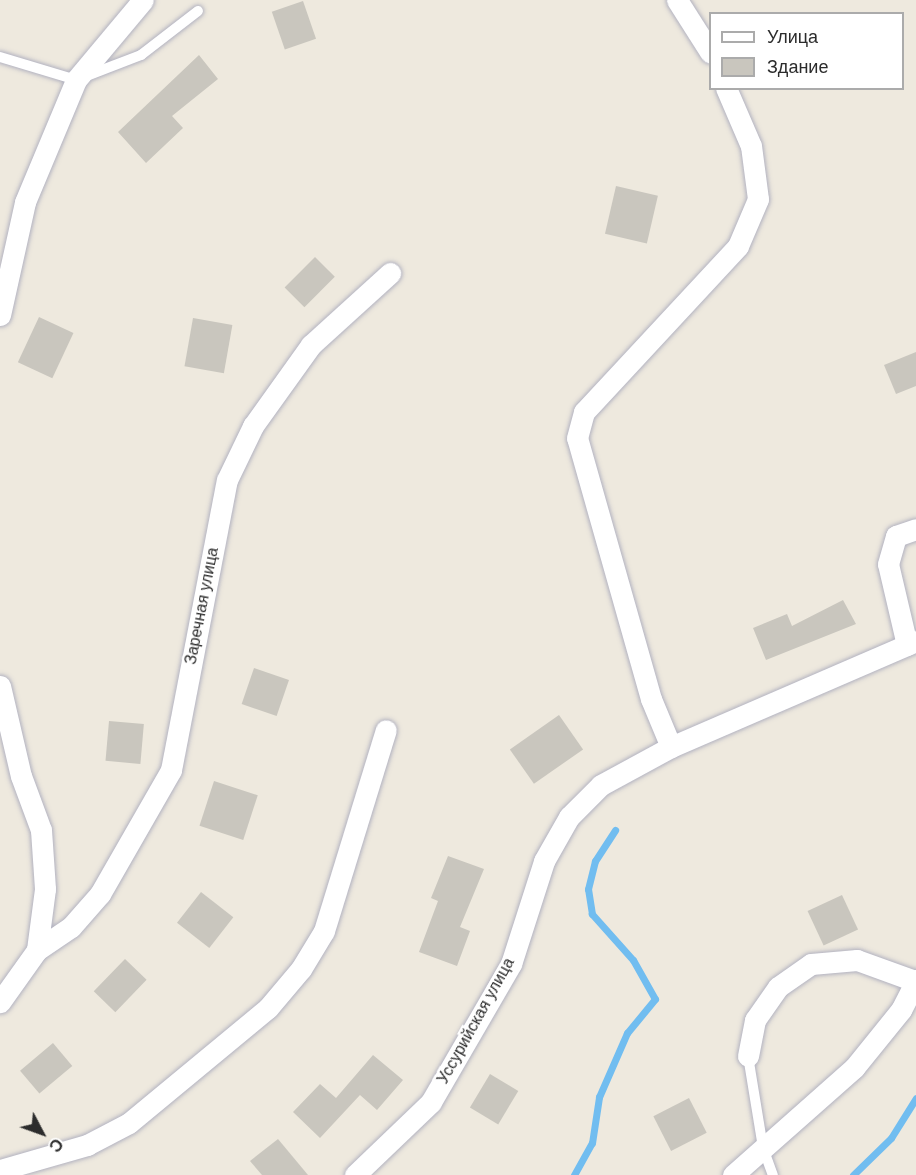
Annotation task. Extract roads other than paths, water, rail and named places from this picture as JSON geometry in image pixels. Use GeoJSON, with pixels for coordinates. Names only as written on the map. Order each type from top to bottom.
{"type":"FeatureCollection","features":[{"type":"Feature","properties":{"kind":"street"},"geometry":{"type":"LineString","coordinates":[[0,315],[25,202],[76,80],[143,0]]}},
{"type":"Feature","properties":{"kind":"street"},"geometry":{"type":"LineString","coordinates":[[677,0],[709,49]]}},
{"type":"Feature","properties":{"kind":"street"},"geometry":{"type":"LineString","coordinates":[[671,747],[651,699],[577,438],[584,412],[701,291],[738,246],[758,199],[752,146],[727,90]]}},
{"type":"Feature","properties":{"kind":"street","name":"Заречная улица"},"geometry":{"type":"LineString","coordinates":[[37,950],[71,927],[100,894],[171,770],[227,480],[253,426],[311,345],[390,273]]}},
{"type":"Feature","properties":{"kind":"street"},"geometry":{"type":"LineString","coordinates":[[911,643],[888,564],[896,536],[916,530]]}},
{"type":"Feature","properties":{"kind":"street","name":"Уссурийская улица"},"geometry":{"type":"LineString","coordinates":[[354,1175],[431,1102],[511,964],[544,861],[569,817],[601,785],[671,747],[911,643]]}},
{"type":"Feature","properties":{"kind":"street"},"geometry":{"type":"LineString","coordinates":[[0,686],[21,776],[41,830],[45,889],[37,950],[0,1002]]}},
{"type":"Feature","properties":{"kind":"street"},"geometry":{"type":"LineString","coordinates":[[0,1170],[87,1145],[129,1123],[268,1008],[302,969],[324,931],[386,730]]}},
{"type":"Feature","properties":{"kind":"street"},"geometry":{"type":"LineString","coordinates":[[733,1175],[854,1068],[902,1010],[916,980],[857,960],[811,964],[778,987],[755,1020],[748,1056]]}},
{"type":"Feature","properties":{"kind":"lane"},"geometry":{"type":"LineString","coordinates":[[0,57],[76,80],[141,55],[198,11]]}},
{"type":"Feature","properties":{"kind":"lane"},"geometry":{"type":"LineString","coordinates":[[748,1056],[763,1148],[773,1175]]}},
{"type":"Feature","properties":{"kind":"waterway"},"geometry":{"type":"LineString","coordinates":[[574,1175],[592,1143],[599,1097],[627,1033],[655,999],[633,960],[592,914],[588,889],[595,861],[615,830]]}},
{"type":"Feature","properties":{"kind":"waterway"},"geometry":{"type":"LineString","coordinates":[[853,1175],[891,1138],[916,1098]]}}]}
